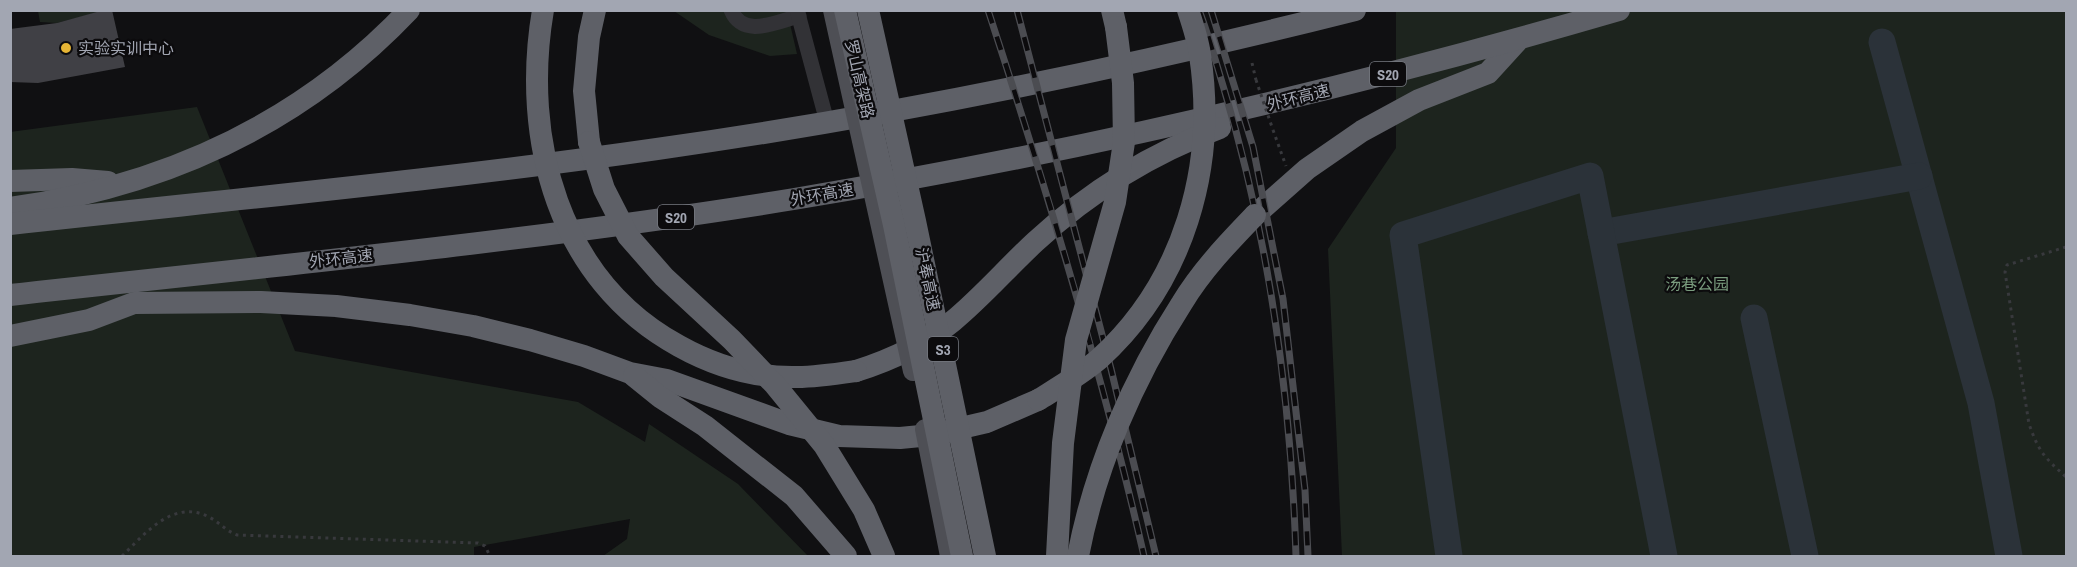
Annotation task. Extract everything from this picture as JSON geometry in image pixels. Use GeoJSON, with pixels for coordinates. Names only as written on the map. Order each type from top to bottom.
{"type":"FeatureCollection","features":[{"type":"Feature","properties":{"kind":"highway"},"geometry":{"type":"LineString","coordinates":[[10,208],[77,196],[125,184],[205,154],[285,112],[326,84],[364,54],[409,10]]}},
{"type":"Feature","properties":{"kind":"highway"},"geometry":{"type":"LineString","coordinates":[[543,10],[537,62],[536,92],[539,127],[547,170],[564,220],[589,266],[623,306],[645,324],[676,345],[740,370],[795,377],[856,371],[894,357],[943,328],[970,306],[1035,242],[1105,187],[1175,147],[1241,121],[1257,107]]}},
{"type":"Feature","properties":{"kind":"highway"},"geometry":{"type":"LineString","coordinates":[[595,10],[589,38],[584,91],[589,142],[604,189],[628,236],[664,277],[732,340],[775,385],[824,445],[864,510],[884,556]]}},
{"type":"Feature","properties":{"kind":"highway","name":"罗山高架路"},"geometry":{"type":"LineString","coordinates":[[845,10],[887,145]]}},
{"type":"Feature","properties":{"kind":"highway","name":"罗山高架路"},"geometry":{"type":"LineString","coordinates":[[868,10],[887,145]]}},
{"type":"Feature","properties":{"kind":"highway"},"geometry":{"type":"LineString","coordinates":[[1057,556],[1063,443],[1076,340],[1114,202],[1124,142],[1123,82],[1112,10]]}},
{"type":"Feature","properties":{"kind":"highway"},"geometry":{"type":"LineString","coordinates":[[10,336],[89,320],[134,303],[261,302],[336,306],[473,326],[530,340],[630,373],[667,380],[814,431],[848,436],[900,438],[950,431],[987,422],[1038,400],[1098,360],[1146,306],[1164,275],[1184,233],[1197,188],[1202,160],[1205,99],[1200,52],[1188,10]]}},
{"type":"Feature","properties":{"kind":"highway"},"geometry":{"type":"LineString","coordinates":[[10,224],[534,166],[658,149],[905,109],[1122,66],[1355,10]]}},
{"type":"Feature","properties":{"kind":"highway","name":"外环高速"},"geometry":{"type":"LineString","coordinates":[[10,295],[542,235],[781,201],[1030,156],[1257,107],[1411,69],[1619,10]]}},
{"type":"Feature","properties":{"kind":"highway"},"geometry":{"type":"LineString","coordinates":[[1078,556],[1108,449],[1146,366],[1182,302],[1222,249],[1255,214],[1307,169],[1362,130],[1419,100],[1488,73],[1519,39]]}},
{"type":"Feature","properties":{"kind":"highway","name":"沪奉高速"},"geometry":{"type":"LineString","coordinates":[[887,145],[962,556]]}},
{"type":"Feature","properties":{"kind":"highway","name":"沪奉高速"},"geometry":{"type":"LineString","coordinates":[[887,145],[985,556]]}},
{"type":"Feature","properties":{"kind":"highway"},"geometry":{"type":"LineString","coordinates":[[10,182],[72,179],[125,184]]}},
{"type":"Feature","properties":{"kind":"highway"},"geometry":{"type":"LineString","coordinates":[[89,286],[134,303]]}},
{"type":"Feature","properties":{"kind":"highway"},"geometry":{"type":"LineString","coordinates":[[630,373],[660,397],[705,426],[794,496],[846,556]]}},
{"type":"Feature","properties":{"kind":"main road"},"geometry":{"type":"LineString","coordinates":[[833,10],[881,223],[950,556]]}},
{"type":"Feature","properties":{"kind":"main road"},"geometry":{"type":"LineString","coordinates":[[877,10],[924,219],[994,556]]}},
{"type":"Feature","properties":{"kind":"lane"},"geometry":{"type":"LineString","coordinates":[[731,10],[738,23],[751,28],[798,13],[827,122]]}},
{"type":"Feature","properties":{"kind":"path"},"geometry":{"type":"LineString","coordinates":[[1252,63],[1273,130]]}},
{"type":"Feature","properties":{"kind":"path"},"geometry":{"type":"LineString","coordinates":[[2067,247],[2007,266],[2005,282],[2029,424],[2037,447],[2067,477]]}},
{"type":"Feature","properties":{"kind":"path"},"geometry":{"type":"LineString","coordinates":[[122,556],[159,520],[177,512],[194,512],[209,516],[229,532],[237,535],[478,543],[485,546],[490,556]]}},
{"type":"Feature","properties":{"kind":"green space"},"geometry":{"type":"Polygon","coordinates":[[[38,11],[104,11],[57,23],[40,22],[38,11]]]}},
{"type":"Feature","properties":{"kind":"green space"},"geometry":{"type":"Polygon","coordinates":[[[674,11],[787,11],[797,54],[770,56],[709,35],[674,11]]]}},
{"type":"Feature","properties":{"kind":"green space","name":"汤巷公园"},"geometry":{"type":"Polygon","coordinates":[[[1396,11],[2066,11],[2066,556],[1342,556],[1328,249],[1396,148],[1396,11]]]}},
{"type":"Feature","properties":{"kind":"green space"},"geometry":{"type":"Polygon","coordinates":[[[197,107],[295,351],[578,402],[645,442],[649,424],[738,484],[808,556],[603,556],[627,539],[630,519],[474,547],[474,556],[11,556],[10,132],[197,107]]]}},
{"type":"Feature","properties":{"kind":"building","name":"实验实训中心"},"geometry":{"type":"Polygon","coordinates":[[[104,10],[112,10],[125,67],[38,83],[10,82],[10,29],[57,23],[104,10]]]}},
{"type":"Feature","properties":{"kind":"waterway"},"geometry":{"type":"LineString","coordinates":[[1882,42],[1981,403],[2009,556]]}},
{"type":"Feature","properties":{"kind":"waterway"},"geometry":{"type":"LineString","coordinates":[[1449,556],[1403,235],[1590,176],[1664,556]]}},
{"type":"Feature","properties":{"kind":"waterway"},"geometry":{"type":"LineString","coordinates":[[1601,233],[1919,176]]}},
{"type":"Feature","properties":{"kind":"waterway"},"geometry":{"type":"LineString","coordinates":[[1754,318],[1805,556]]}},
{"type":"Feature","properties":{"kind":"railway"},"geometry":{"type":"LineString","coordinates":[[988,10],[1092,350],[1144,556]]}},
{"type":"Feature","properties":{"kind":"railway"},"geometry":{"type":"LineString","coordinates":[[1017,10],[1111,369],[1156,556]]}},
{"type":"Feature","properties":{"kind":"railway"},"geometry":{"type":"LineString","coordinates":[[1199,10],[1240,146],[1265,262],[1283,379],[1296,556]]}},
{"type":"Feature","properties":{"kind":"railway"},"geometry":{"type":"LineString","coordinates":[[1211,10],[1253,147],[1283,299],[1305,490],[1308,556]]}},
{"type":"Feature","properties":{"kind":"place","name":"实验实训中心"},"geometry":{"type":"Point","coordinates":[66,48]}}]}
